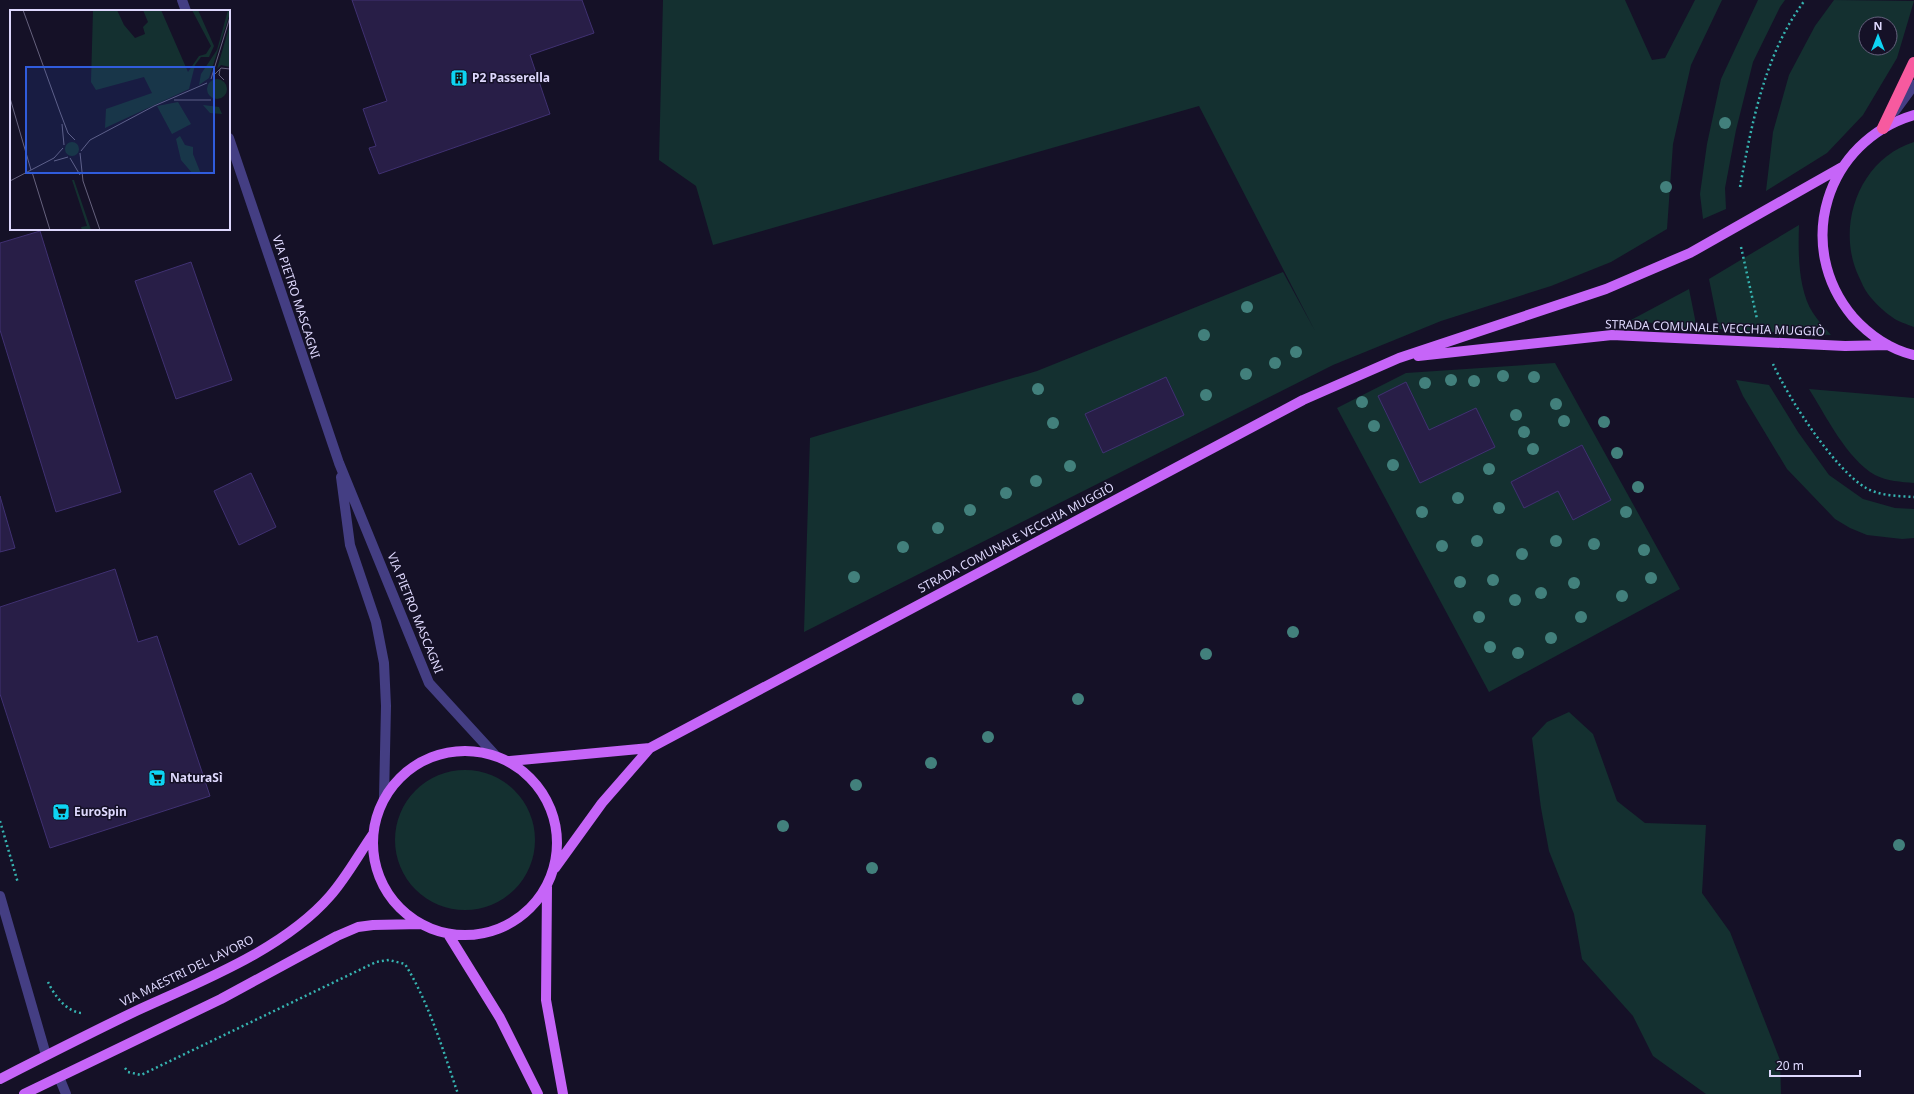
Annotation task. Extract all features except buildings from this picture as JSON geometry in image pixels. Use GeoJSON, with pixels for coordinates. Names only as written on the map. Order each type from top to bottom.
{"type":"FeatureCollection","features":[{"type":"Feature","properties":{"kind":"highway"},"geometry":{"type":"LineString","coordinates":[[1883,128],[1914,63]]}},
{"type":"Feature","properties":{"kind":"main road"},"geometry":{"type":"LineString","coordinates":[[1914,115],[1883,128],[1868,139],[1842,167],[1827,201],[1823,220],[1822,238],[1829,275],[1836,292],[1846,308],[1872,335],[1888,345],[1914,355]]}},
{"type":"Feature","properties":{"kind":"main road","name":"STRADA COMUNALE VECCHIA MUGGIÒ"},"geometry":{"type":"LineString","coordinates":[[650,748],[1303,400],[1399,358],[1606,289],[1690,253],[1842,167]]}},
{"type":"Feature","properties":{"kind":"main road","name":"STRADA COMUNALE VECCHIA MUGGIÒ"},"geometry":{"type":"LineString","coordinates":[[1399,358],[1612,335],[1845,346],[1888,345]]}},
{"type":"Feature","properties":{"kind":"main road"},"geometry":{"type":"LineString","coordinates":[[510,761],[650,748]]}},
{"type":"Feature","properties":{"kind":"main road"},"geometry":{"type":"LineString","coordinates":[[555,868],[558,837],[551,807],[534,781],[510,761],[495,755],[452,751],[412,766],[384,798],[373,834],[375,862],[379,876],[389,896],[403,912],[421,924],[448,934],[478,935],[506,926],[530,910],[547,887],[555,868],[602,803],[650,748]]}},
{"type":"Feature","properties":{"kind":"main road","name":"VIA MAESTRI DEL LAVORO"},"geometry":{"type":"LineString","coordinates":[[0,1079],[106,1025],[224,970],[281,938],[330,896],[373,834]]}},
{"type":"Feature","properties":{"kind":"main road"},"geometry":{"type":"LineString","coordinates":[[547,887],[546,1000],[563,1094]]}},
{"type":"Feature","properties":{"kind":"main road"},"geometry":{"type":"LineString","coordinates":[[24,1094],[221,999],[337,936],[358,927],[373,925],[421,924]]}},
{"type":"Feature","properties":{"kind":"main road"},"geometry":{"type":"LineString","coordinates":[[448,934],[500,1018],[538,1094]]}},
{"type":"Feature","properties":{"kind":"street"},"geometry":{"type":"LineString","coordinates":[[182,0],[186,10]]}},
{"type":"Feature","properties":{"kind":"street"},"geometry":{"type":"LineString","coordinates":[[1883,128],[1914,85]]}},
{"type":"Feature","properties":{"kind":"street","name":"VIA PIETRO MASCAGNI"},"geometry":{"type":"LineString","coordinates":[[230,141],[339,463],[430,683],[495,755]]}},
{"type":"Feature","properties":{"kind":"street","name":"VIA PIETRO MASCAGNI"},"geometry":{"type":"LineString","coordinates":[[339,463],[350,545],[376,622],[384,663],[386,706],[384,798]]}},
{"type":"Feature","properties":{"kind":"street"},"geometry":{"type":"LineString","coordinates":[[0,896],[46,1055]]}},
{"type":"Feature","properties":{"kind":"street"},"geometry":{"type":"LineString","coordinates":[[59,1077],[66,1094]]}},
{"type":"Feature","properties":{"kind":"path"},"geometry":{"type":"LineString","coordinates":[[1740,187],[1750,132],[1768,70],[1793,15],[1805,0]]}},
{"type":"Feature","properties":{"kind":"path"},"geometry":{"type":"LineString","coordinates":[[1740,244],[1757,319]]}},
{"type":"Feature","properties":{"kind":"path"},"geometry":{"type":"LineString","coordinates":[[1772,363],[1784,388],[1842,468],[1867,488],[1896,496],[1914,496]]}},
{"type":"Feature","properties":{"kind":"path"},"geometry":{"type":"LineString","coordinates":[[0,822],[18,884]]}},
{"type":"Feature","properties":{"kind":"path"},"geometry":{"type":"LineString","coordinates":[[116,1049],[128,1072],[141,1075],[376,962],[389,960],[405,964],[415,979],[435,1028],[458,1094]]}},
{"type":"Feature","properties":{"kind":"path"},"geometry":{"type":"LineString","coordinates":[[47,977],[49,983],[61,1001],[69,1009],[80,1013],[99,1010],[106,1025]]}},
{"type":"Feature","properties":{"kind":"green space"},"geometry":{"type":"Polygon","coordinates":[[[663,0],[1625,0],[1652,60],[1665,58],[1695,0],[1722,0],[1691,65],[1673,144],[1667,229],[1611,262],[1551,286],[1441,321],[1333,365],[804,632],[810,438],[1037,371],[1283,272],[1315,331],[1199,106],[713,245],[696,186],[659,160],[663,0]]]}},
{"type":"Feature","properties":{"kind":"green space"},"geometry":{"type":"Polygon","coordinates":[[[1758,0],[1785,0],[1780,7],[1753,62],[1736,130],[1725,188],[1726,209],[1703,219],[1700,194],[1707,144],[1721,79],[1758,0]]]}},
{"type":"Feature","properties":{"kind":"green space"},"geometry":{"type":"Polygon","coordinates":[[[1834,0],[1914,1],[1898,55],[1898,16],[1858,16],[1858,56],[1898,56],[1897,58],[1863,115],[1827,153],[1766,191],[1773,132],[1789,75],[1815,26],[1834,0]]]}},
{"type":"Feature","properties":{"kind":"green space"},"geometry":{"type":"Polygon","coordinates":[[[1914,142],[1914,327],[1889,315],[1876,303],[1864,288],[1852,258],[1850,237],[1851,217],[1857,197],[1866,179],[1879,163],[1895,151],[1914,142]]]}},
{"type":"Feature","properties":{"kind":"green space"},"geometry":{"type":"Polygon","coordinates":[[[1799,225],[1799,259],[1804,293],[1813,313],[1831,335],[1719,329],[1709,279],[1799,225]]]}},
{"type":"Feature","properties":{"kind":"green space"},"geometry":{"type":"Polygon","coordinates":[[[1689,289],[1697,329],[1631,320],[1689,289]]]}},
{"type":"Feature","properties":{"kind":"green space"},"geometry":{"type":"Polygon","coordinates":[[[1555,363],[1680,589],[1489,692],[1337,408],[1406,373],[1555,363]]]}},
{"type":"Feature","properties":{"kind":"green space"},"geometry":{"type":"Polygon","coordinates":[[[1736,380],[1769,385],[1798,432],[1829,475],[1863,499],[1895,508],[1914,509],[1914,538],[1902,539],[1867,535],[1850,528],[1835,519],[1787,469],[1743,396],[1736,380]]]}},
{"type":"Feature","properties":{"kind":"green space"},"geometry":{"type":"Polygon","coordinates":[[[1809,389],[1914,398],[1914,483],[1884,479],[1865,468],[1846,448],[1809,389]]]}},
{"type":"Feature","properties":{"kind":"green space"},"geometry":{"type":"Polygon","coordinates":[[[1569,712],[1593,734],[1617,801],[1645,823],[1706,825],[1702,893],[1730,932],[1780,1060],[1781,1094],[1706,1094],[1653,1056],[1633,1016],[1582,959],[1574,914],[1549,851],[1541,808],[1532,738],[1547,722],[1569,712]]]}},
{"type":"Feature","properties":{"kind":"green space"},"geometry":{"type":"Polygon","coordinates":[[[472,770],[492,775],[515,790],[530,813],[534,826],[534,854],[530,867],[515,890],[492,905],[479,909],[458,910],[438,905],[415,890],[400,867],[396,854],[395,833],[400,813],[415,790],[438,775],[451,771],[472,770]]]}},
{"type":"Feature","properties":{"kind":"place","name":"P2 Passerella"},"geometry":{"type":"Point","coordinates":[459,78]}},
{"type":"Feature","properties":{"kind":"place","name":"NaturaSì"},"geometry":{"type":"Point","coordinates":[157,778]}},
{"type":"Feature","properties":{"kind":"place","name":"EuroSpin"},"geometry":{"type":"Point","coordinates":[61,812]}}]}
